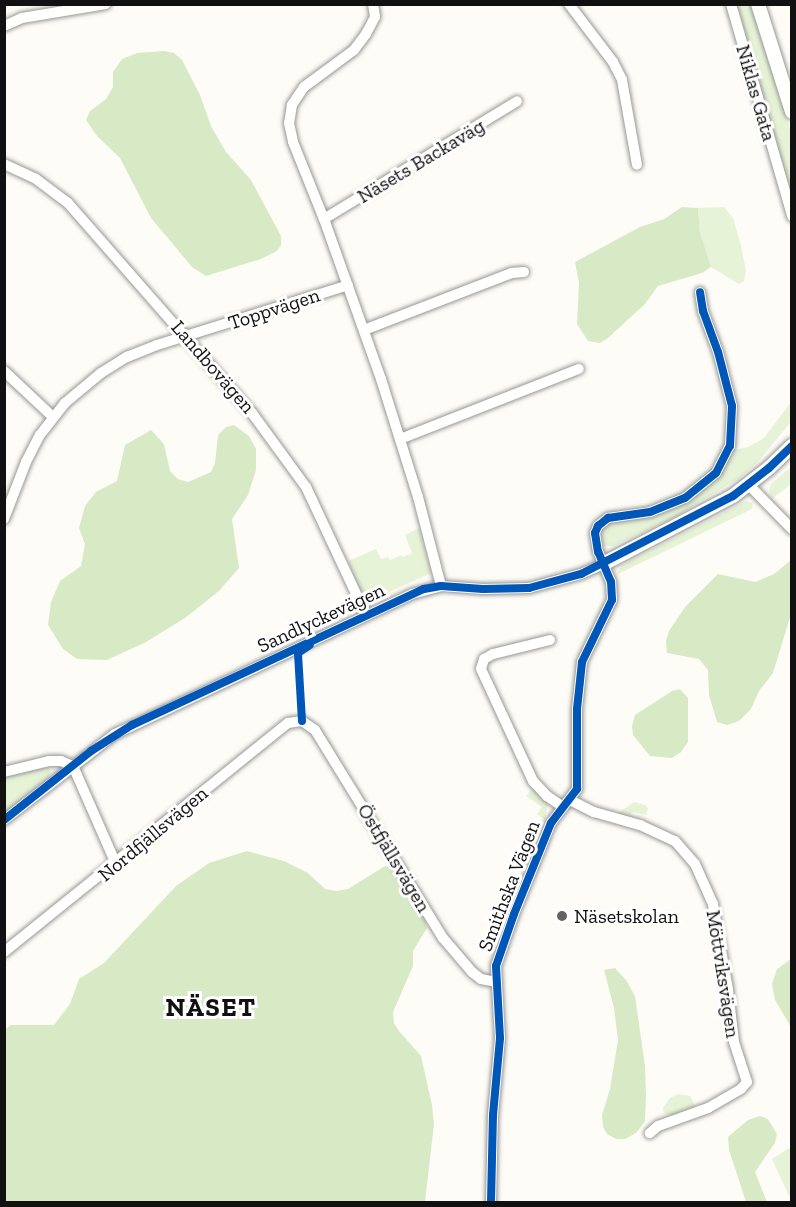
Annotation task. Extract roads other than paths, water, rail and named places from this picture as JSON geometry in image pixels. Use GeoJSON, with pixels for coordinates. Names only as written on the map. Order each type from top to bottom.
{"type":"FeatureCollection","features":[{"type":"Feature","properties":{"kind":"street"},"geometry":{"type":"LineString","coordinates":[[4,26],[29,16],[106,4]]}},
{"type":"Feature","properties":{"kind":"street"},"geometry":{"type":"LineString","coordinates":[[373,4],[375,17],[358,45],[310,81],[297,97],[289,114],[292,142],[324,219],[364,330],[400,439],[441,586]]}},
{"type":"Feature","properties":{"kind":"street"},"geometry":{"type":"LineString","coordinates":[[569,4],[613,62],[622,80],[637,165]]}},
{"type":"Feature","properties":{"kind":"street","name":"Niklas Gata"},"geometry":{"type":"LineString","coordinates":[[731,4],[792,216]]}},
{"type":"Feature","properties":{"kind":"street"},"geometry":{"type":"LineString","coordinates":[[758,4],[792,112]]}},
{"type":"Feature","properties":{"kind":"street","name":"Näsets Backaväg"},"geometry":{"type":"LineString","coordinates":[[324,219],[517,101]]}},
{"type":"Feature","properties":{"kind":"street","name":"Landbovägen"},"geometry":{"type":"LineString","coordinates":[[4,164],[36,179],[64,198],[252,413],[306,487],[366,615]]}},
{"type":"Feature","properties":{"kind":"street"},"geometry":{"type":"LineString","coordinates":[[364,330],[512,273],[524,272]]}},
{"type":"Feature","properties":{"kind":"street","name":"Toppvägen"},"geometry":{"type":"LineString","coordinates":[[4,519],[32,448],[53,417],[77,392],[113,365],[141,351],[348,285]]}},
{"type":"Feature","properties":{"kind":"street","name":"Smithska Vägen"},"geometry":{"type":"LineString","coordinates":[[491,1203],[493,1115],[500,1038],[496,982],[498,957],[551,823],[579,782],[576,724],[582,662],[612,600],[611,582],[603,564],[595,533],[603,521],[650,512],[685,498],[716,473],[727,456],[732,431],[732,406],[718,352],[703,311],[700,292]]}},
{"type":"Feature","properties":{"kind":"street"},"geometry":{"type":"LineString","coordinates":[[400,439],[579,369]]}},
{"type":"Feature","properties":{"kind":"street"},"geometry":{"type":"LineString","coordinates":[[4,371],[53,417]]}},
{"type":"Feature","properties":{"kind":"street"},"geometry":{"type":"LineString","coordinates":[[603,564],[698,516],[749,485],[792,446]]}},
{"type":"Feature","properties":{"kind":"street"},"geometry":{"type":"LineString","coordinates":[[749,485],[792,529]]}},
{"type":"Feature","properties":{"kind":"street","name":"Sandlyckevägen"},"geometry":{"type":"LineString","coordinates":[[4,820],[103,742],[132,725],[424,589],[441,586],[483,589],[529,588],[581,574],[603,564]]}},
{"type":"Feature","properties":{"kind":"street"},"geometry":{"type":"LineString","coordinates":[[550,640],[488,656],[481,669],[534,781],[548,796],[566,803]]}},
{"type":"Feature","properties":{"kind":"street","name":"Nordfjällsvägen"},"geometry":{"type":"LineString","coordinates":[[4,952],[288,723],[302,721]]}},
{"type":"Feature","properties":{"kind":"street","name":"Östfjällsvägen"},"geometry":{"type":"LineString","coordinates":[[302,721],[315,730],[444,941],[481,979],[496,982]]}},
{"type":"Feature","properties":{"kind":"street"},"geometry":{"type":"LineString","coordinates":[[4,772],[49,760],[61,761],[73,766],[116,864]]}},
{"type":"Feature","properties":{"kind":"street","name":"Möttviksvägen"},"geometry":{"type":"LineString","coordinates":[[566,803],[640,825],[675,841],[695,864],[713,904],[728,990],[734,1042],[747,1082],[741,1089],[708,1108],[658,1126],[650,1133]]}},
{"type":"Feature","properties":{"kind":"place","name":"Näsetskolan"},"geometry":{"type":"Point","coordinates":[562,916]}},
{"type":"Feature","properties":{"kind":"district","name":"NÄSET"},"geometry":{"type":"Point","coordinates":[211,1008]}}]}
